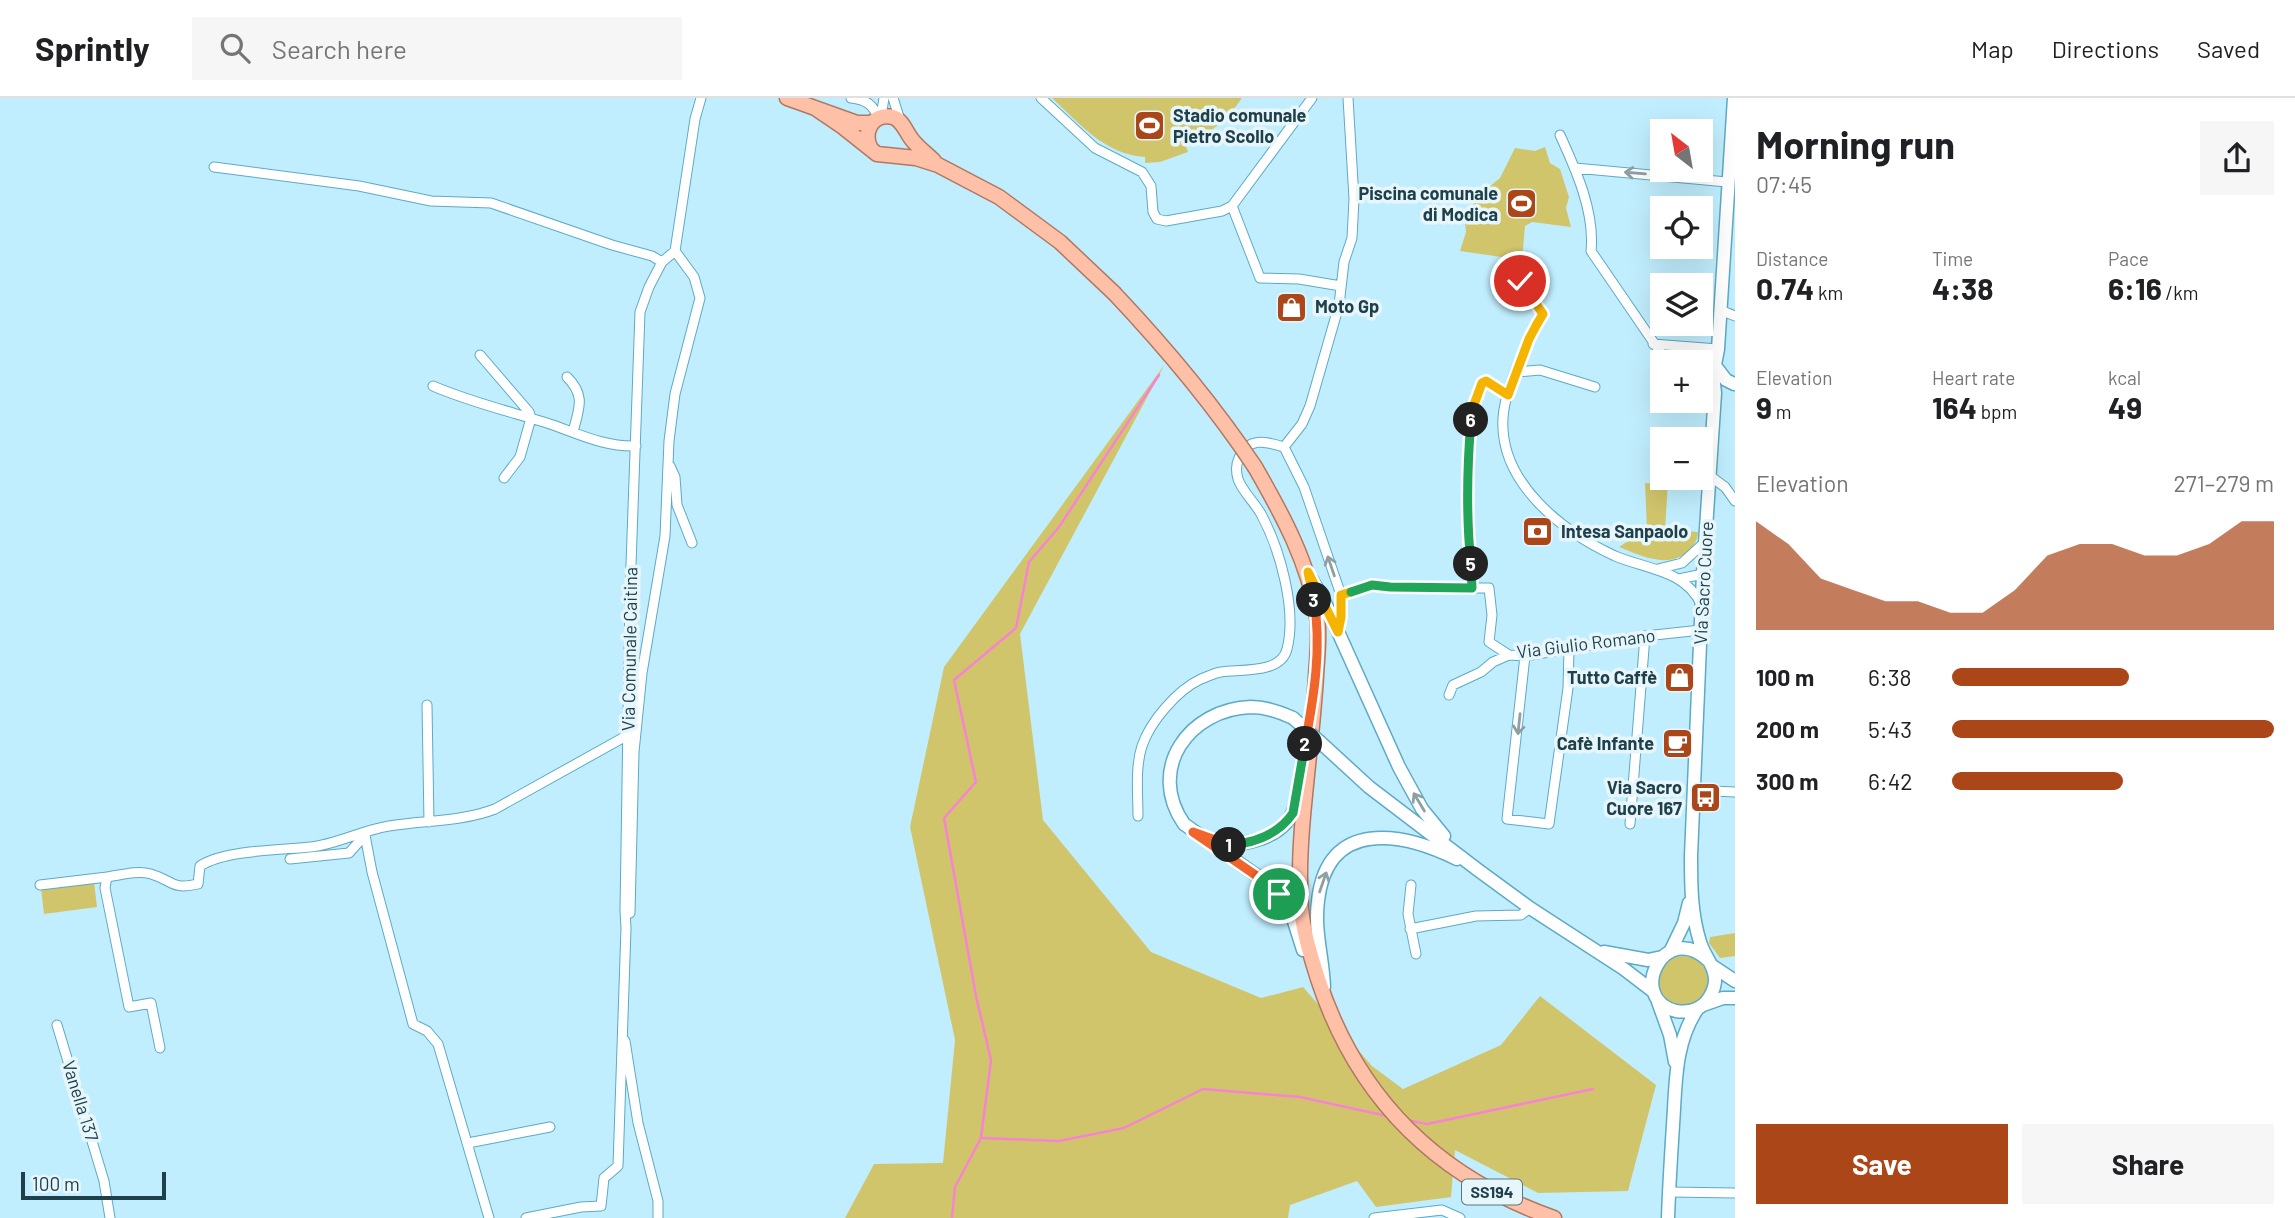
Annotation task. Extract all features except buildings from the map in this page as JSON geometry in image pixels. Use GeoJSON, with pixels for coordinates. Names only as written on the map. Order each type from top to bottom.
{"type":"FeatureCollection","features":[{"type":"Feature","properties":{"kind":"main road"},"geometry":{"type":"LineString","coordinates":[[787,98],[857,123],[893,118],[938,165]]}},
{"type":"Feature","properties":{"kind":"main road"},"geometry":{"type":"LineString","coordinates":[[1734,98],[1716,367],[1721,376],[1735,384]]}},
{"type":"Feature","properties":{"kind":"main road"},"geometry":{"type":"LineString","coordinates":[[815,108],[883,156],[895,155],[938,165],[999,197],[1032,220],[1068,248],[1114,293],[1196,385],[1255,467],[1272,496],[1399,767],[1432,822],[1461,855]]}},
{"type":"Feature","properties":{"kind":"main road"},"geometry":{"type":"LineString","coordinates":[[872,150],[867,134],[877,119]]}},
{"type":"Feature","properties":{"kind":"main road"},"geometry":{"type":"LineString","coordinates":[[895,155],[905,146],[904,128]]}},
{"type":"Feature","properties":{"kind":"main road","name":"Via Sacro Cuore"},"geometry":{"type":"LineString","coordinates":[[1713,377],[1716,367]]}},
{"type":"Feature","properties":{"kind":"main road"},"geometry":{"type":"LineString","coordinates":[[1713,387],[1735,384]]}},
{"type":"Feature","properties":{"kind":"main road","name":"Via Sacro Cuore"},"geometry":{"type":"LineString","coordinates":[[1690,899],[1703,571],[1709,490]]}},
{"type":"Feature","properties":{"kind":"main road"},"geometry":{"type":"LineString","coordinates":[[1308,572],[1318,621],[1300,881],[1304,929],[1324,998]]}},
{"type":"Feature","properties":{"kind":"main road"},"geometry":{"type":"LineString","coordinates":[[1193,832],[1230,845],[1269,835],[1288,820],[1293,813],[1315,690]]}},
{"type":"Feature","properties":{"kind":"main road"},"geometry":{"type":"LineString","coordinates":[[1324,998],[1312,977],[1285,901],[1270,885],[1193,832],[1176,812],[1169,783],[1173,759],[1195,728],[1222,712],[1253,707],[1278,711],[1293,718],[1369,787],[1530,908],[1633,975],[1656,995],[1662,1004],[1675,1011],[1691,1011],[1723,998],[1735,998]]}},
{"type":"Feature","properties":{"kind":"main road"},"geometry":{"type":"LineString","coordinates":[[1324,998],[1317,934],[1318,900],[1325,873],[1343,851],[1374,837],[1401,838],[1437,850],[1479,870]]}},
{"type":"Feature","properties":{"kind":"main road"},"geometry":{"type":"LineString","coordinates":[[1676,1070],[1670,1035],[1652,977],[1657,963],[1666,954],[1684,923],[1690,899]]}},
{"type":"Feature","properties":{"kind":"main road"},"geometry":{"type":"LineString","coordinates":[[1668,1218],[1676,1070],[1690,1020],[1713,991],[1714,974],[1700,943],[1690,899]]}},
{"type":"Feature","properties":{"kind":"main road"},"geometry":{"type":"LineString","coordinates":[[1592,949],[1648,960],[1686,949],[1702,954],[1709,963],[1735,981]]}},
{"type":"Feature","properties":{"kind":"main road","name":"SS194"},"geometry":{"type":"LineString","coordinates":[[1324,998],[1344,1043],[1370,1084],[1400,1121],[1467,1178],[1506,1199],[1554,1218]]}},
{"type":"Feature","properties":{"kind":"street"},"geometry":{"type":"LineString","coordinates":[[626,928],[631,910],[634,752],[639,698],[648,631],[666,536],[669,440],[675,394],[699,298],[694,277],[675,251],[695,119],[701,98]]}},
{"type":"Feature","properties":{"kind":"street"},"geometry":{"type":"LineString","coordinates":[[851,98],[871,104],[877,119]]}},
{"type":"Feature","properties":{"kind":"street"},"geometry":{"type":"LineString","coordinates":[[877,119],[884,98]]}},
{"type":"Feature","properties":{"kind":"street"},"geometry":{"type":"LineString","coordinates":[[892,98],[904,128]]}},
{"type":"Feature","properties":{"kind":"street"},"geometry":{"type":"LineString","coordinates":[[1041,98],[1095,148],[1142,172],[1151,186],[1153,212],[1157,219],[1166,221],[1222,211],[1232,206],[1312,98]]}},
{"type":"Feature","properties":{"kind":"street"},"geometry":{"type":"LineString","coordinates":[[1284,447],[1302,424],[1310,407],[1329,344],[1344,262],[1352,238],[1354,199],[1348,98]]}},
{"type":"Feature","properties":{"kind":"street"},"geometry":{"type":"LineString","coordinates":[[1560,135],[1575,168],[1593,233],[1591,251],[1658,350]]}},
{"type":"Feature","properties":{"kind":"street"},"geometry":{"type":"LineString","coordinates":[[214,167],[359,186],[430,201],[491,203],[652,256],[662,262]]}},
{"type":"Feature","properties":{"kind":"street"},"geometry":{"type":"LineString","coordinates":[[1575,168],[1727,182]]}},
{"type":"Feature","properties":{"kind":"street"},"geometry":{"type":"LineString","coordinates":[[1232,206],[1260,278],[1299,279],[1341,286]]}},
{"type":"Feature","properties":{"kind":"street","name":"Via Comunale Caitina"},"geometry":{"type":"LineString","coordinates":[[526,1218],[581,1207],[601,1206],[604,1178],[618,1166],[640,312],[662,262],[675,251]]}},
{"type":"Feature","properties":{"kind":"street"},"geometry":{"type":"LineString","coordinates":[[1520,281],[1543,314],[1529,339],[1508,395],[1503,420],[1505,440],[1518,478],[1531,495],[1562,523],[1617,556],[1679,579],[1694,590],[1702,605]]}},
{"type":"Feature","properties":{"kind":"street"},"geometry":{"type":"LineString","coordinates":[[1720,310],[1735,316]]}},
{"type":"Feature","properties":{"kind":"street"},"geometry":{"type":"LineString","coordinates":[[1653,344],[1718,349]]}},
{"type":"Feature","properties":{"kind":"street"},"geometry":{"type":"LineString","coordinates":[[480,355],[529,412],[531,418],[520,457],[504,478]]}},
{"type":"Feature","properties":{"kind":"street"},"geometry":{"type":"LineString","coordinates":[[1517,372],[1540,370],[1595,387]]}},
{"type":"Feature","properties":{"kind":"street"},"geometry":{"type":"LineString","coordinates":[[567,377],[578,388],[580,402],[573,432]]}},
{"type":"Feature","properties":{"kind":"street"},"geometry":{"type":"LineString","coordinates":[[1341,595],[1372,585],[1472,588],[1467,471],[1472,410],[1480,387],[1486,381],[1508,395]]}},
{"type":"Feature","properties":{"kind":"street"},"geometry":{"type":"LineString","coordinates":[[433,386],[469,401],[531,418],[590,440],[609,445],[636,446]]}},
{"type":"Feature","properties":{"kind":"street"},"geometry":{"type":"LineString","coordinates":[[1138,816],[1141,747],[1151,726],[1177,697],[1197,681],[1218,673],[1263,668],[1279,662],[1287,651],[1289,616],[1279,553],[1261,514],[1238,479],[1236,464],[1243,450],[1251,443],[1267,441],[1284,447],[1304,487],[1341,595],[1338,632]]}},
{"type":"Feature","properties":{"kind":"street"},"geometry":{"type":"LineString","coordinates":[[669,464],[675,477],[677,505],[692,543]]}},
{"type":"Feature","properties":{"kind":"street"},"geometry":{"type":"LineString","coordinates":[[1713,478],[1725,487],[1735,501]]}},
{"type":"Feature","properties":{"kind":"street"},"geometry":{"type":"LineString","coordinates":[[1653,569],[1682,564],[1706,541]]}},
{"type":"Feature","properties":{"kind":"street"},"geometry":{"type":"LineString","coordinates":[[1682,564],[1703,571]]}},
{"type":"Feature","properties":{"kind":"street"},"geometry":{"type":"LineString","coordinates":[[1679,579],[1703,571]]}},
{"type":"Feature","properties":{"kind":"street","name":"Via Giulio Romano"},"geometry":{"type":"LineString","coordinates":[[1472,588],[1489,587],[1492,615],[1489,642],[1509,655],[1525,656],[1645,636],[1701,630]]}},
{"type":"Feature","properties":{"kind":"street"},"geometry":{"type":"LineString","coordinates":[[1630,824],[1645,636]]}},
{"type":"Feature","properties":{"kind":"street"},"geometry":{"type":"LineString","coordinates":[[1525,656],[1507,818],[1549,824],[1568,688],[1569,649]]}},
{"type":"Feature","properties":{"kind":"street"},"geometry":{"type":"LineString","coordinates":[[1449,695],[1453,685],[1509,655]]}},
{"type":"Feature","properties":{"kind":"street"},"geometry":{"type":"LineString","coordinates":[[628,704],[639,698]]}},
{"type":"Feature","properties":{"kind":"street"},"geometry":{"type":"LineString","coordinates":[[427,705],[429,822]]}},
{"type":"Feature","properties":{"kind":"street"},"geometry":{"type":"LineString","coordinates":[[40,885],[133,873],[150,874],[181,888],[198,884],[200,866],[209,860],[273,849],[314,846],[388,826],[475,817],[495,809],[628,736]]}},
{"type":"Feature","properties":{"kind":"street"},"geometry":{"type":"LineString","coordinates":[[1694,790],[1735,792]]}},
{"type":"Feature","properties":{"kind":"street"},"geometry":{"type":"LineString","coordinates":[[290,859],[349,853],[366,833]]}},
{"type":"Feature","properties":{"kind":"street"},"geometry":{"type":"LineString","coordinates":[[366,833],[372,872],[413,1024],[427,1031],[438,1044],[489,1218]]}},
{"type":"Feature","properties":{"kind":"street"},"geometry":{"type":"LineString","coordinates":[[107,877],[105,888],[129,1007],[151,1003],[160,1048]]}},
{"type":"Feature","properties":{"kind":"street"},"geometry":{"type":"LineString","coordinates":[[1410,885],[1410,929],[1416,954]]}},
{"type":"Feature","properties":{"kind":"street"},"geometry":{"type":"LineString","coordinates":[[1410,929],[1476,916],[1521,915],[1530,908]]}},
{"type":"Feature","properties":{"kind":"street","name":"Vanella 137"},"geometry":{"type":"LineString","coordinates":[[57,1025],[104,1181],[110,1218]]}},
{"type":"Feature","properties":{"kind":"street"},"geometry":{"type":"LineString","coordinates":[[623,1033],[638,1123],[656,1193],[657,1218]]}},
{"type":"Feature","properties":{"kind":"street"},"geometry":{"type":"LineString","coordinates":[[468,1143],[550,1127]]}},
{"type":"Feature","properties":{"kind":"street"},"geometry":{"type":"LineString","coordinates":[[1669,1192],[1735,1193]]}},
{"type":"Feature","properties":{"kind":"street"},"geometry":{"type":"LineString","coordinates":[[1374,1218],[1442,1210],[1460,1218]]}},
{"type":"Feature","properties":{"kind":"shaded area","name":"Stadio comunale Pietro Scollo"},"geometry":{"type":"Polygon","coordinates":[[[1052,98],[1242,98],[1217,126],[1186,146],[1188,152],[1160,162],[1145,163],[1145,157],[1130,155],[1105,144],[1052,98]]]}},
{"type":"Feature","properties":{"kind":"shaded area","name":"Piscina comunale di Modica"},"geometry":{"type":"Polygon","coordinates":[[[1545,147],[1550,163],[1560,169],[1569,197],[1566,208],[1571,227],[1532,222],[1525,226],[1522,260],[1460,251],[1468,212],[1478,196],[1500,178],[1515,148],[1535,151],[1545,147]]]}},
{"type":"Feature","properties":{"kind":"shaded area"},"geometry":{"type":"Polygon","coordinates":[[[1165,364],[1020,634],[1043,820],[1151,952],[1261,998],[1303,987],[1372,1066],[1403,1089],[1501,1045],[1540,996],[1656,1085],[1628,1191],[1538,1193],[1455,1150],[1451,1197],[1376,1207],[1357,1181],[1290,1205],[1288,1218],[845,1218],[874,1164],[943,1163],[955,1040],[910,827],[944,667],[1165,364]]]}},
{"type":"Feature","properties":{"kind":"shaded area"},"geometry":{"type":"Polygon","coordinates":[[[1645,483],[1650,483],[1650,490],[1667,490],[1665,530],[1672,531],[1673,536],[1686,536],[1686,531],[1698,532],[1694,545],[1680,557],[1672,560],[1654,559],[1619,547],[1647,529],[1645,483]]]}},
{"type":"Feature","properties":{"kind":"shaded area"},"geometry":{"type":"Polygon","coordinates":[[[94,882],[97,907],[44,914],[41,888],[94,882]]]}},
{"type":"Feature","properties":{"kind":"shaded area"},"geometry":{"type":"Polygon","coordinates":[[[1735,933],[1735,956],[1720,958],[1709,943],[1710,937],[1735,933]]]}},
{"type":"Feature","properties":{"kind":"shaded area"},"geometry":{"type":"Polygon","coordinates":[[[1683,956],[1700,964],[1708,981],[1700,998],[1683,1006],[1666,998],[1658,981],[1666,964],[1683,956]]]}},
{"type":"Feature","properties":{"kind":"waterway"},"geometry":{"type":"LineString","coordinates":[[952,1218],[955,1187],[981,1138],[991,1060],[976,996],[944,818],[976,782],[954,680],[1016,628],[1029,562],[1059,527],[1159,375]]}},
{"type":"Feature","properties":{"kind":"waterway"},"geometry":{"type":"LineString","coordinates":[[983,1138],[1059,1141],[1124,1128],[1203,1089],[1300,1097],[1387,1116]]}},
{"type":"Feature","properties":{"kind":"waterway"},"geometry":{"type":"LineString","coordinates":[[1407,1120],[1427,1124],[1593,1089]]}},
{"type":"Feature","properties":{"kind":"place","name":"Stadio comunale Pietro Scollo"},"geometry":{"type":"Point","coordinates":[1150,126]}},
{"type":"Feature","properties":{"kind":"place","name":"Piscina comunale di Modica"},"geometry":{"type":"Point","coordinates":[1521,204]}},
{"type":"Feature","properties":{"kind":"place","name":"Moto Gp"},"geometry":{"type":"Point","coordinates":[1292,307]}},
{"type":"Feature","properties":{"kind":"place","name":"Intesa Sanpaolo"},"geometry":{"type":"Point","coordinates":[1538,532]}},
{"type":"Feature","properties":{"kind":"place","name":"Tutto Caffè"},"geometry":{"type":"Point","coordinates":[1680,678]}},
{"type":"Feature","properties":{"kind":"place","name":"Cafè Infante"},"geometry":{"type":"Point","coordinates":[1677,744]}},
{"type":"Feature","properties":{"kind":"place","name":"Via Sacro Cuore 167"},"geometry":{"type":"Point","coordinates":[1705,798]}},
{"type":"Feature","properties":{"kind":"route"},"geometry":{"type":"LineString","coordinates":[[1279,894],[1193,832],[1230,845],[1244,843],[1269,835],[1293,813],[1315,690],[1318,621],[1308,572],[1338,632],[1341,595],[1372,585],[1472,588],[1467,471],[1472,410],[1480,387],[1486,381],[1508,395],[1529,339],[1543,314],[1520,281]]}}]}
